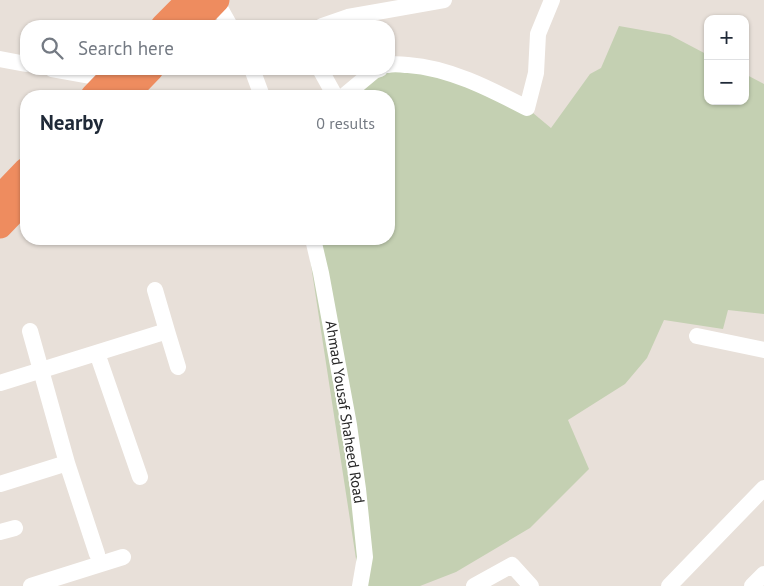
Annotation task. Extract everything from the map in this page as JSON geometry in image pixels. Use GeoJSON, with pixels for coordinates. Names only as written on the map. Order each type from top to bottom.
{"type":"FeatureCollection","features":[{"type":"Feature","properties":{"kind":"highway"},"geometry":{"type":"LineString","coordinates":[[165,17],[189,0]]}},
{"type":"Feature","properties":{"kind":"highway"},"geometry":{"type":"LineString","coordinates":[[198,20],[216,1]]}},
{"type":"Feature","properties":{"kind":"highway"},"geometry":{"type":"LineString","coordinates":[[111,85],[136,75]]}},
{"type":"Feature","properties":{"kind":"highway"},"geometry":{"type":"LineString","coordinates":[[0,197],[20,176]]}},
{"type":"Feature","properties":{"kind":"highway"},"geometry":{"type":"LineString","coordinates":[[0,226],[20,205]]}},
{"type":"Feature","properties":{"kind":"street"},"geometry":{"type":"LineString","coordinates":[[339,20],[444,0]]}},
{"type":"Feature","properties":{"kind":"street"},"geometry":{"type":"LineString","coordinates":[[395,64],[437,69],[500,94],[528,108],[536,73],[538,34],[552,0]]}},
{"type":"Feature","properties":{"kind":"street"},"geometry":{"type":"LineString","coordinates":[[216,1],[227,20]]}},
{"type":"Feature","properties":{"kind":"street"},"geometry":{"type":"LineString","coordinates":[[0,59],[20,63]]}},
{"type":"Feature","properties":{"kind":"street"},"geometry":{"type":"LineString","coordinates":[[74,75],[111,85]]}},
{"type":"Feature","properties":{"kind":"street"},"geometry":{"type":"LineString","coordinates":[[254,75],[260,90]]}},
{"type":"Feature","properties":{"kind":"street"},"geometry":{"type":"LineString","coordinates":[[323,75],[332,90]]}},
{"type":"Feature","properties":{"kind":"street"},"geometry":{"type":"LineString","coordinates":[[351,90],[369,75]]}},
{"type":"Feature","properties":{"kind":"street","name":"Ahmad Yousaf Shaheed Road"},"geometry":{"type":"LineString","coordinates":[[315,245],[322,273],[346,406],[358,489],[365,557],[360,586]]}},
{"type":"Feature","properties":{"kind":"street"},"geometry":{"type":"LineString","coordinates":[[155,290],[178,367]]}},
{"type":"Feature","properties":{"kind":"street"},"geometry":{"type":"LineString","coordinates":[[30,331],[67,463],[97,554]]}},
{"type":"Feature","properties":{"kind":"street"},"geometry":{"type":"LineString","coordinates":[[0,383],[166,331]]}},
{"type":"Feature","properties":{"kind":"street"},"geometry":{"type":"LineString","coordinates":[[697,336],[764,350]]}},
{"type":"Feature","properties":{"kind":"street"},"geometry":{"type":"LineString","coordinates":[[97,353],[140,477]]}},
{"type":"Feature","properties":{"kind":"street"},"geometry":{"type":"LineString","coordinates":[[0,484],[67,463]]}},
{"type":"Feature","properties":{"kind":"street"},"geometry":{"type":"LineString","coordinates":[[669,586],[764,488]]}},
{"type":"Feature","properties":{"kind":"street"},"geometry":{"type":"LineString","coordinates":[[31,586],[123,557]]}},
{"type":"Feature","properties":{"kind":"street"},"geometry":{"type":"LineString","coordinates":[[474,586],[512,564],[531,586]]}},
{"type":"Feature","properties":{"kind":"street"},"geometry":{"type":"LineString","coordinates":[[752,586],[764,574]]}},
{"type":"Feature","properties":{"kind":"green space"},"geometry":{"type":"Polygon","coordinates":[[[619,26],[670,35],[704,53],[704,105],[749,105],[749,76],[764,84],[764,314],[728,310],[723,329],[664,320],[647,358],[625,384],[568,420],[589,469],[530,528],[456,572],[420,586],[360,585],[308,245],[395,245],[395,90],[351,90],[369,75],[395,75],[395,69],[417,66],[527,108],[551,128],[590,74],[601,68],[619,26]]]}}]}
